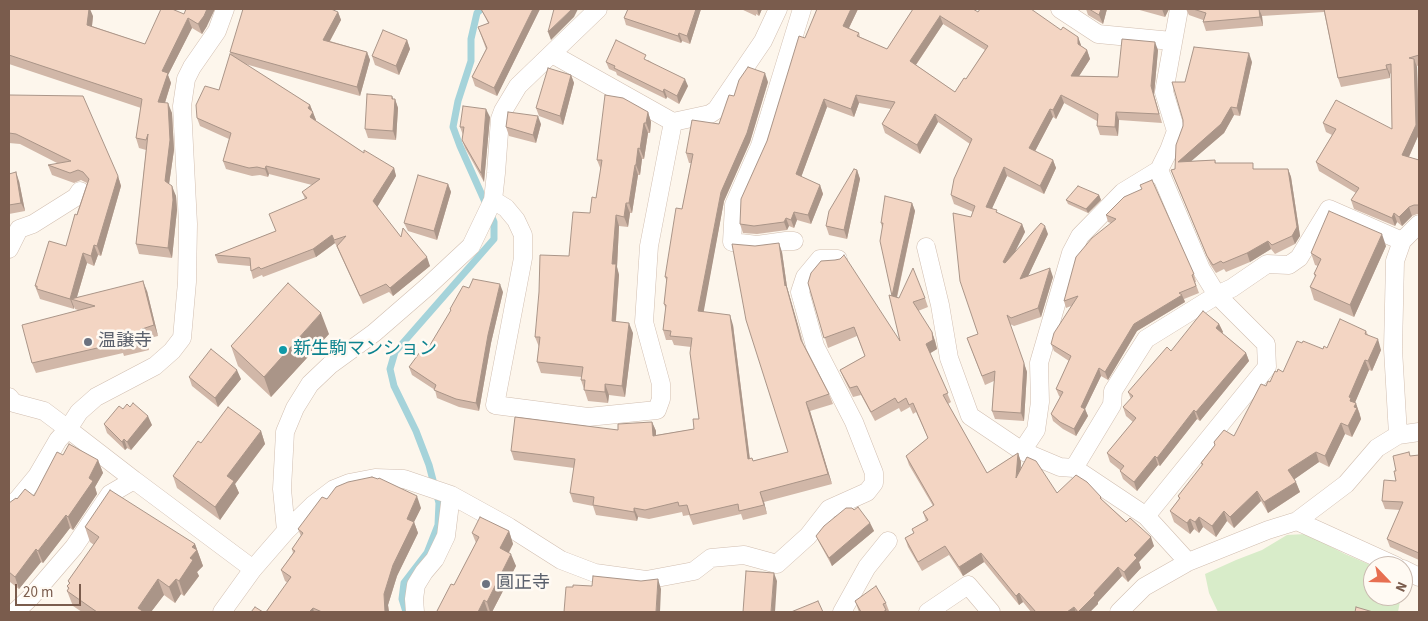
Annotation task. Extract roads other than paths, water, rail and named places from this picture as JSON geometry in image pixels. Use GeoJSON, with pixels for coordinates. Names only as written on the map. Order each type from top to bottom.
{"type":"FeatureCollection","features":[{"type":"Feature","properties":{"kind":"street"},"geometry":{"type":"LineString","coordinates":[[9,507],[37,476],[58,440],[79,412],[96,397],[155,366],[172,351],[182,338],[188,282],[188,224],[182,106],[186,79],[217,31],[225,9]]}},
{"type":"Feature","properties":{"kind":"street"},"geometry":{"type":"LineString","coordinates":[[286,531],[282,490],[285,432],[300,400],[310,384],[330,365],[374,333],[471,246],[492,200],[500,119],[503,111],[518,86],[598,9]]}},
{"type":"Feature","properties":{"kind":"street"},"geometry":{"type":"LineString","coordinates":[[552,54],[673,122],[710,114],[716,110],[763,41],[778,9]]}},
{"type":"Feature","properties":{"kind":"street"},"geometry":{"type":"LineString","coordinates":[[794,241],[757,245],[732,242],[734,205],[760,146],[802,9]]}},
{"type":"Feature","properties":{"kind":"street"},"geometry":{"type":"LineString","coordinates":[[1060,9],[1098,34],[1172,41]]}},
{"type":"Feature","properties":{"kind":"street"},"geometry":{"type":"LineString","coordinates":[[1022,450],[1036,430],[1040,402],[1039,363],[1071,253],[1080,236],[1123,192],[1159,170],[1176,131],[1164,92],[1179,9]]}},
{"type":"Feature","properties":{"kind":"street"},"geometry":{"type":"LineString","coordinates":[[492,200],[506,208],[516,220],[523,235],[523,258],[495,406],[588,417],[657,410],[661,399],[661,384],[644,322],[645,303],[649,246],[673,122]]}},
{"type":"Feature","properties":{"kind":"street"},"geometry":{"type":"LineString","coordinates":[[1146,516],[1267,367],[1266,344],[1217,295],[1201,269],[1159,170]]}},
{"type":"Feature","properties":{"kind":"street"},"geometry":{"type":"LineString","coordinates":[[9,249],[19,229],[33,224],[76,197],[80,191]]}},
{"type":"Feature","properties":{"kind":"street"},"geometry":{"type":"LineString","coordinates":[[1074,468],[1112,405],[1113,391],[1146,339],[1217,295],[1232,288],[1267,264],[1289,265],[1299,258],[1329,209],[1402,241]]}},
{"type":"Feature","properties":{"kind":"street"},"geometry":{"type":"LineString","coordinates":[[1398,435],[1393,349],[1395,261],[1402,241],[1419,224]]}},
{"type":"Feature","properties":{"kind":"street"},"geometry":{"type":"LineString","coordinates":[[926,247],[940,305],[949,358],[970,416],[1022,450],[1060,467],[1074,468],[1146,516],[1188,562]]}},
{"type":"Feature","properties":{"kind":"street"},"geometry":{"type":"LineString","coordinates":[[222,612],[253,569],[286,531],[313,505],[334,489],[349,483],[375,478],[404,479],[451,495],[509,527],[561,560],[595,573],[646,580],[694,571],[711,558],[744,555],[777,564],[808,536],[829,510],[867,492],[874,483],[874,473],[854,422],[815,346],[800,292],[805,277],[820,259],[838,259]]}},
{"type":"Feature","properties":{"kind":"street"},"geometry":{"type":"LineString","coordinates":[[9,398],[14,403],[44,411],[253,569]]}},
{"type":"Feature","properties":{"kind":"street"},"geometry":{"type":"LineString","coordinates":[[1119,612],[1144,587],[1188,562],[1268,530],[1298,521],[1346,484],[1377,448],[1398,435],[1419,432]]}},
{"type":"Feature","properties":{"kind":"street"},"geometry":{"type":"LineString","coordinates":[[15,612],[31,597],[74,547],[110,494],[134,480]]}},
{"type":"Feature","properties":{"kind":"street"},"geometry":{"type":"LineString","coordinates":[[416,612],[414,599],[416,585],[435,560],[446,536],[451,495]]}},
{"type":"Feature","properties":{"kind":"street"},"geometry":{"type":"LineString","coordinates":[[1298,521],[1374,556]]}},
{"type":"Feature","properties":{"kind":"street"},"geometry":{"type":"LineString","coordinates":[[842,612],[867,568],[888,541]]}},
{"type":"Feature","properties":{"kind":"street"},"geometry":{"type":"LineString","coordinates":[[928,612],[968,585],[991,612]]}},
{"type":"Feature","properties":{"kind":"waterway"},"geometry":{"type":"LineString","coordinates":[[406,612],[402,599],[404,583],[427,553],[438,525],[439,503],[429,465],[416,431],[394,386],[390,369],[395,352],[494,239],[494,222],[453,127],[458,101],[471,61],[471,39],[477,13],[481,9]]}},
{"type":"Feature","properties":{"kind":"place","name":"温譲寺"},"geometry":{"type":"Point","coordinates":[88,342]}},
{"type":"Feature","properties":{"kind":"place","name":"新生駒マンション"},"geometry":{"type":"Point","coordinates":[283,350]}},
{"type":"Feature","properties":{"kind":"place","name":"圓正寺"},"geometry":{"type":"Point","coordinates":[486,584]}}]}
